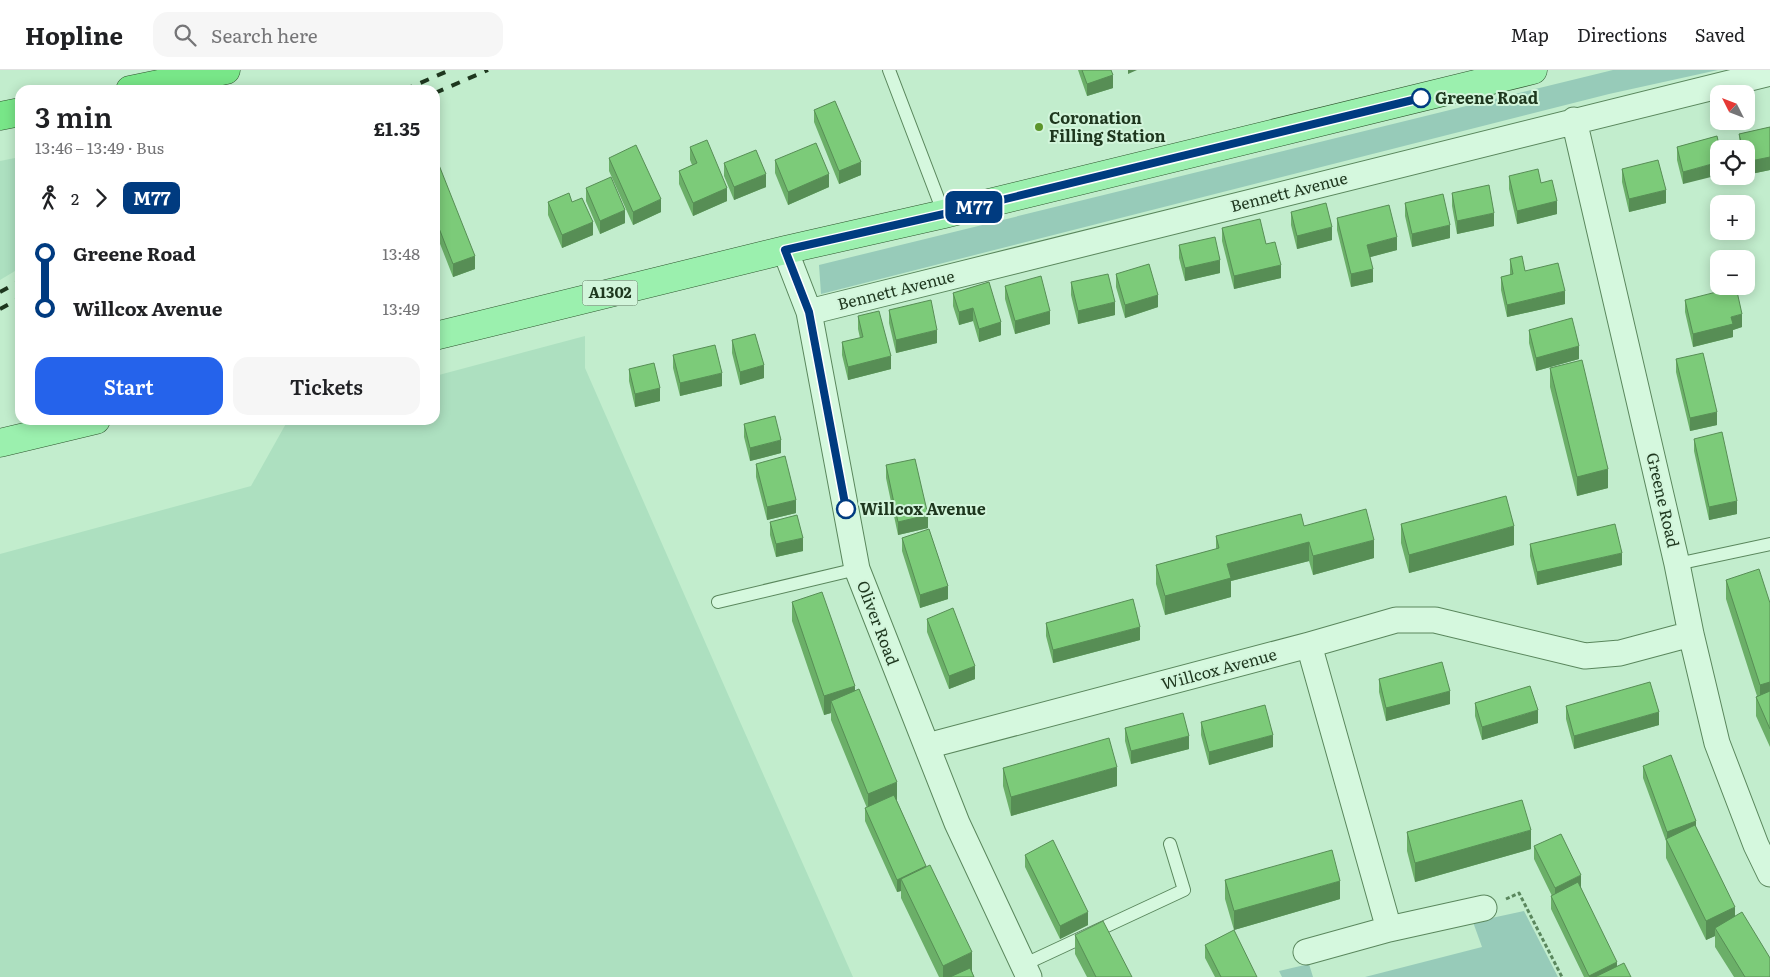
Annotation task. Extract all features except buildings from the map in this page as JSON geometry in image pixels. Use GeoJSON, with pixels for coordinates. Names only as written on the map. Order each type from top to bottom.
{"type":"FeatureCollection","features":[{"type":"Feature","properties":{"kind":"highway"},"geometry":{"type":"LineString","coordinates":[[154,85],[226,70]]}},
{"type":"Feature","properties":{"kind":"highway"},"geometry":{"type":"LineString","coordinates":[[0,116],[15,113]]}},
{"type":"Feature","properties":{"kind":"main road","name":"A1302"},"geometry":{"type":"LineString","coordinates":[[440,335],[1533,70]]}},
{"type":"Feature","properties":{"kind":"main road"},"geometry":{"type":"LineString","coordinates":[[0,443],[75,425]]}},
{"type":"Feature","properties":{"kind":"street","name":"Bennett Avenue"},"geometry":{"type":"LineString","coordinates":[[809,312],[1770,72]]}},
{"type":"Feature","properties":{"kind":"street","name":"Greene Road"},"geometry":{"type":"LineString","coordinates":[[1574,120],[1717,743],[1756,845],[1770,874]]}},
{"type":"Feature","properties":{"kind":"street","name":"Oliver Road"},"geometry":{"type":"LineString","coordinates":[[785,250],[809,312],[857,569],[957,823],[1026,971]]}},
{"type":"Feature","properties":{"kind":"street","name":"Willcox Avenue"},"geometry":{"type":"LineString","coordinates":[[927,746],[1309,645],[1396,620],[1435,620],[1585,656],[1620,652],[1691,634]]}},
{"type":"Feature","properties":{"kind":"street"},"geometry":{"type":"LineString","coordinates":[[1309,645],[1389,929]]}},
{"type":"Feature","properties":{"kind":"street"},"geometry":{"type":"LineString","coordinates":[[1306,952],[1389,929],[1484,908]]}},
{"type":"Feature","properties":{"kind":"lane"},"geometry":{"type":"LineString","coordinates":[[889,70],[944,214]]}},
{"type":"Feature","properties":{"kind":"lane"},"geometry":{"type":"LineString","coordinates":[[1677,564],[1770,544]]}},
{"type":"Feature","properties":{"kind":"lane"},"geometry":{"type":"LineString","coordinates":[[718,602],[857,569]]}},
{"type":"Feature","properties":{"kind":"lane"},"geometry":{"type":"LineString","coordinates":[[1026,971],[1184,890],[1170,844]]}},
{"type":"Feature","properties":{"kind":"path"},"geometry":{"type":"LineString","coordinates":[[1484,908],[1519,893],[1562,977]]}},
{"type":"Feature","properties":{"kind":"green space"},"geometry":{"type":"Polygon","coordinates":[[[15,158],[15,271],[0,280],[0,161],[15,158]]]}},
{"type":"Feature","properties":{"kind":"green space"},"geometry":{"type":"Polygon","coordinates":[[[585,336],[585,368],[853,977],[0,977],[0,554],[251,486],[285,425],[440,425],[440,375],[585,336]]]}},
{"type":"Feature","properties":{"kind":"shaded area"},"geometry":{"type":"Polygon","coordinates":[[[1613,70],[1718,70],[1609,94],[821,294],[819,265],[1613,70]]]}},
{"type":"Feature","properties":{"kind":"shaded area"},"geometry":{"type":"Polygon","coordinates":[[[1524,911],[1558,977],[1365,977],[1482,947],[1473,922],[1524,911]]]}},
{"type":"Feature","properties":{"kind":"shaded area"},"geometry":{"type":"Polygon","coordinates":[[[1309,964],[1313,977],[1282,977],[1279,971],[1309,964]]]}},
{"type":"Feature","properties":{"kind":"railway"},"geometry":{"type":"LineString","coordinates":[[416,85],[450,70]]}},
{"type":"Feature","properties":{"kind":"railway"},"geometry":{"type":"LineString","coordinates":[[440,91],[488,70]]}},
{"type":"Feature","properties":{"kind":"railway"},"geometry":{"type":"LineString","coordinates":[[0,292],[15,284]]}},
{"type":"Feature","properties":{"kind":"railway"},"geometry":{"type":"LineString","coordinates":[[0,309],[15,301]]}},
{"type":"Feature","properties":{"kind":"bus line","name":"M77"},"geometry":{"type":"LineString","coordinates":[[846,509],[809,312],[785,250],[944,214],[1421,98]]}},
{"type":"Feature","properties":{"kind":"place","name":"Greene Road"},"geometry":{"type":"Point","coordinates":[1421,98]}},
{"type":"Feature","properties":{"kind":"place","name":"Coronation Filling Station"},"geometry":{"type":"Point","coordinates":[1039,127]}},
{"type":"Feature","properties":{"kind":"place","name":"Willcox Avenue"},"geometry":{"type":"Point","coordinates":[846,509]}}]}
